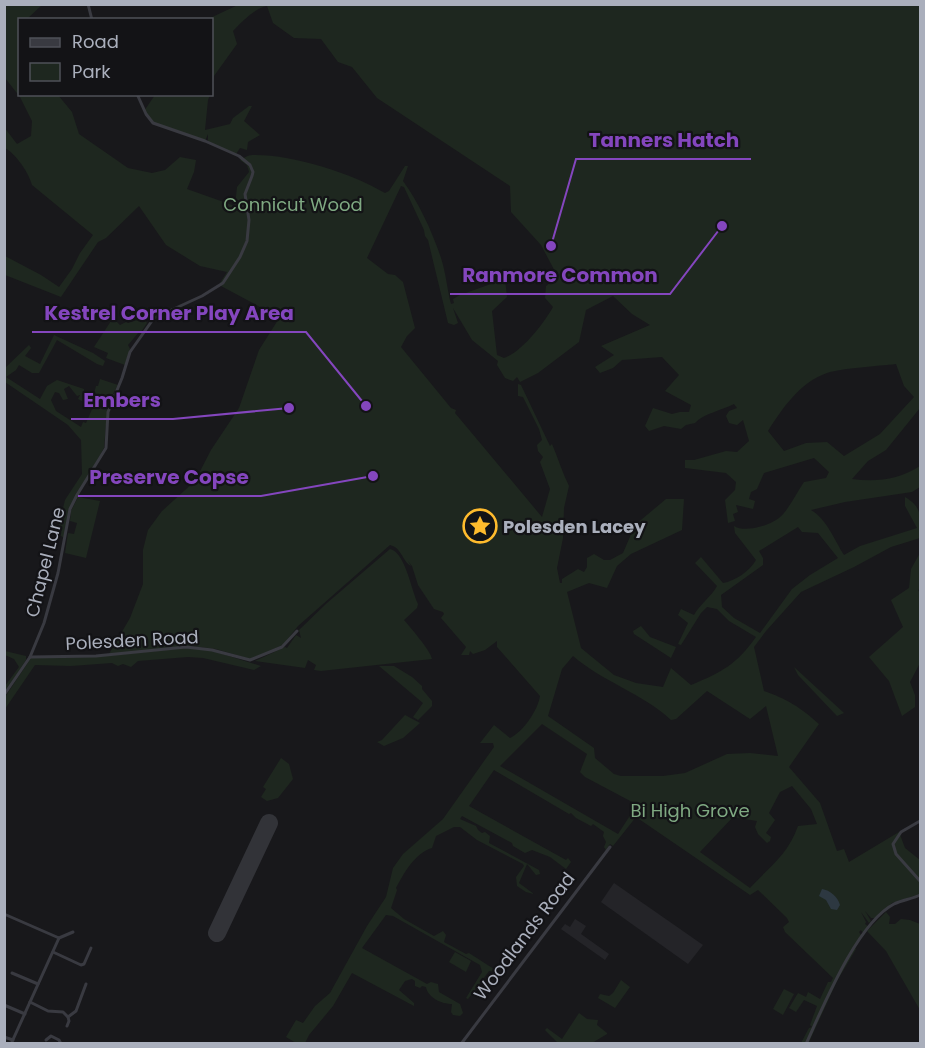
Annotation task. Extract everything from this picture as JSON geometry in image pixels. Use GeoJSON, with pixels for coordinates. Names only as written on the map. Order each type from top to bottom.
{"type":"FeatureCollection","features":[{"type":"Feature","properties":{"kind":"street","name":"Chapel Lane"},"geometry":{"type":"LineString","coordinates":[[4,695],[30,657],[44,622],[58,573],[70,509],[106,448],[108,412],[130,352],[154,318],[202,296],[223,283],[240,257],[247,241],[249,220],[245,194],[253,172],[244,159],[205,141],[153,123],[138,96]]}},
{"type":"Feature","properties":{"kind":"street","name":"Polesden Road"},"geometry":{"type":"LineString","coordinates":[[30,657],[96,656],[186,647],[212,650],[250,660],[282,647],[297,632]]}},
{"type":"Feature","properties":{"kind":"street"},"geometry":{"type":"LineString","coordinates":[[921,821],[901,832],[893,843],[896,854],[921,881]]}},
{"type":"Feature","properties":{"kind":"street","name":"Woodlands Road"},"geometry":{"type":"LineString","coordinates":[[461,1044],[610,847]]}},
{"type":"Feature","properties":{"kind":"street"},"geometry":{"type":"LineString","coordinates":[[806,1044],[836,979],[870,926],[894,904],[921,896]]}},
{"type":"Feature","properties":{"kind":"street"},"geometry":{"type":"LineString","coordinates":[[4,914],[59,938]]}},
{"type":"Feature","properties":{"kind":"street"},"geometry":{"type":"LineString","coordinates":[[4,1037],[12,1042],[59,938],[73,932]]}},
{"type":"Feature","properties":{"kind":"street"},"geometry":{"type":"LineString","coordinates":[[53,952],[83,965],[92,948]]}},
{"type":"Feature","properties":{"kind":"street"},"geometry":{"type":"LineString","coordinates":[[12,973],[38,984]]}},
{"type":"Feature","properties":{"kind":"street"},"geometry":{"type":"LineString","coordinates":[[68,1017],[76,1011],[86,984]]}},
{"type":"Feature","properties":{"kind":"street"},"geometry":{"type":"LineString","coordinates":[[30,1002],[48,1011],[63,1012],[68,1017],[67,1026]]}},
{"type":"Feature","properties":{"kind":"street"},"geometry":{"type":"LineString","coordinates":[[4,1005],[24,1014]]}},
{"type":"Feature","properties":{"kind":"street"},"geometry":{"type":"LineString","coordinates":[[46,1041],[51,1036],[59,1040],[61,1044]]}},
{"type":"Feature","properties":{"kind":"shaded area"},"geometry":{"type":"Polygon","coordinates":[[[614,883],[703,945],[688,964],[601,902],[614,883]]]}},
{"type":"Feature","properties":{"kind":"shaded area"},"geometry":{"type":"Polygon","coordinates":[[[822,889],[831,892],[837,899],[840,905],[837,910],[831,909],[826,900],[819,896],[822,889]]]}},
{"type":"Feature","properties":{"kind":"shaded area"},"geometry":{"type":"Polygon","coordinates":[[[575,919],[586,926],[581,934],[609,954],[605,960],[561,929],[565,924],[570,927],[575,919]]]}},
{"type":"Feature","properties":{"kind":"green space"},"geometry":{"type":"Polygon","coordinates":[[[240,4],[920,5],[920,408],[886,450],[868,461],[852,479],[887,479],[920,466],[920,487],[912,492],[845,502],[811,510],[826,524],[844,555],[860,546],[917,528],[905,506],[905,497],[915,505],[920,514],[920,538],[891,547],[801,592],[754,647],[764,691],[793,704],[819,724],[789,767],[820,803],[837,851],[844,849],[849,862],[899,832],[905,848],[920,860],[920,894],[892,903],[876,918],[871,918],[865,911],[871,921],[869,923],[861,912],[865,924],[869,927],[863,933],[861,930],[859,932],[861,935],[854,947],[856,949],[837,981],[809,1042],[801,1043],[809,1028],[812,1027],[810,1025],[817,1006],[804,1000],[796,1012],[789,1008],[798,993],[806,997],[808,992],[820,999],[828,982],[831,982],[833,978],[785,932],[783,927],[789,922],[787,918],[758,890],[750,895],[636,817],[613,846],[610,844],[606,850],[604,832],[593,824],[591,826],[576,818],[494,770],[469,806],[566,860],[568,858],[571,862],[566,869],[550,857],[532,850],[525,853],[512,843],[462,816],[460,819],[490,836],[489,843],[539,870],[540,874],[536,875],[527,864],[519,883],[534,894],[517,886],[516,877],[524,866],[523,864],[477,840],[460,827],[454,827],[436,836],[432,848],[420,854],[411,864],[396,888],[391,908],[404,919],[434,936],[443,931],[446,935],[444,942],[466,954],[469,953],[497,971],[489,971],[468,999],[466,998],[482,972],[480,965],[393,916],[386,915],[362,948],[427,984],[431,982],[438,984],[439,992],[460,1004],[463,1013],[460,1016],[453,1015],[452,1004],[436,1000],[426,987],[415,986],[415,981],[412,979],[405,981],[399,990],[414,1003],[414,1006],[352,973],[333,1006],[305,1043],[296,1043],[286,1037],[296,1020],[303,1023],[315,1006],[330,993],[386,897],[393,868],[403,854],[443,819],[494,747],[493,743],[480,743],[494,725],[510,738],[515,735],[529,720],[540,696],[497,647],[497,641],[485,650],[473,654],[470,651],[469,655],[461,655],[466,647],[441,618],[443,612],[434,609],[418,585],[412,566],[397,549],[390,545],[298,626],[283,645],[250,659],[216,649],[191,646],[109,654],[130,618],[143,584],[143,550],[148,530],[162,511],[195,481],[211,450],[239,408],[259,350],[278,320],[275,315],[221,286],[220,283],[227,272],[200,266],[166,245],[139,206],[106,238],[98,242],[61,297],[5,275],[5,256],[59,287],[93,235],[32,185],[22,164],[5,148],[4,127],[17,144],[31,136],[32,121],[19,96],[59,96],[72,112],[79,134],[128,168],[152,173],[165,170],[180,157],[196,160],[187,189],[235,206],[237,187],[249,172],[247,165],[240,160],[250,155],[285,158],[321,166],[356,178],[385,193],[389,191],[405,166],[408,166],[403,181],[420,208],[434,238],[443,264],[451,304],[454,303],[453,299],[460,295],[505,279],[507,297],[492,311],[497,355],[504,358],[525,343],[553,307],[545,298],[546,286],[558,277],[541,245],[511,212],[510,186],[377,98],[352,67],[338,62],[321,39],[294,38],[273,23],[267,6],[253,12],[233,31],[237,44],[214,76],[213,82],[213,18],[210,18],[240,4]],[[401,186],[367,258],[403,282],[415,328],[401,347],[451,408],[456,410],[455,413],[542,517],[550,489],[540,462],[543,457],[537,445],[542,440],[539,429],[523,397],[518,396],[518,384],[521,385],[550,446],[552,444],[569,486],[557,568],[560,583],[562,579],[578,569],[584,572],[587,567],[587,558],[594,554],[604,560],[610,560],[623,553],[635,525],[666,499],[684,499],[682,530],[631,554],[617,566],[607,588],[589,583],[567,592],[581,648],[614,675],[636,683],[663,687],[671,668],[691,685],[735,661],[756,637],[729,621],[717,609],[707,607],[681,645],[678,644],[688,623],[678,615],[681,609],[694,615],[717,586],[695,563],[701,557],[723,583],[742,575],[756,560],[735,533],[734,526],[750,529],[775,521],[786,511],[804,482],[826,478],[829,472],[814,458],[764,473],[757,489],[751,492],[749,499],[755,501],[753,509],[736,505],[738,512],[733,514],[735,521],[728,523],[725,500],[735,490],[736,482],[726,473],[685,468],[685,460],[694,460],[726,451],[737,452],[749,441],[743,420],[737,425],[729,423],[726,416],[729,411],[737,408],[734,404],[681,429],[664,426],[649,431],[645,426],[653,408],[672,414],[689,412],[691,405],[665,391],[679,375],[662,357],[622,360],[613,368],[600,373],[595,367],[614,355],[601,346],[650,325],[632,314],[613,296],[586,310],[579,342],[538,373],[520,382],[517,377],[513,381],[505,378],[497,365],[498,361],[472,340],[453,308],[458,323],[454,325],[448,323],[428,240],[404,187],[401,186]],[[896,364],[842,370],[817,377],[793,397],[768,431],[784,451],[806,443],[827,442],[844,456],[880,434],[914,397],[904,386],[896,364]],[[798,527],[759,551],[763,558],[763,565],[721,595],[722,607],[734,618],[760,633],[792,589],[838,558],[818,533],[802,532],[798,527]],[[573,656],[562,669],[548,716],[594,748],[595,758],[614,774],[663,776],[685,773],[727,754],[750,753],[778,756],[766,706],[750,719],[707,691],[676,719],[671,720],[648,702],[597,673],[573,656]],[[542,724],[500,766],[618,834],[631,814],[634,803],[585,777],[580,772],[587,754],[542,724]],[[792,786],[780,792],[769,813],[775,820],[766,833],[771,837],[770,841],[767,843],[758,834],[755,827],[757,821],[733,817],[700,852],[750,888],[783,853],[798,826],[817,824],[811,809],[792,786]]]}},
{"type":"Feature","properties":{"kind":"green space"},"geometry":{"type":"Polygon","coordinates":[[[5,5],[42,5],[28,18],[18,18],[18,94],[5,78],[5,5]]]}},
{"type":"Feature","properties":{"kind":"green space"},"geometry":{"type":"Polygon","coordinates":[[[154,96],[210,96],[205,130],[230,124],[233,118],[252,106],[244,121],[260,135],[248,142],[247,150],[240,148],[236,154],[208,142],[208,134],[205,141],[153,123],[144,111],[154,96]]]}},
{"type":"Feature","properties":{"kind":"green space"},"geometry":{"type":"Polygon","coordinates":[[[113,318],[120,325],[144,318],[147,323],[128,345],[130,349],[125,365],[106,358],[108,353],[94,347],[113,318]]]}},
{"type":"Feature","properties":{"kind":"green space"},"geometry":{"type":"Polygon","coordinates":[[[54,335],[105,361],[103,366],[97,364],[57,340],[39,373],[32,373],[19,365],[6,377],[40,399],[47,386],[57,380],[84,389],[84,392],[97,398],[95,402],[98,404],[100,400],[109,405],[104,448],[69,509],[64,538],[57,533],[65,500],[82,474],[81,440],[68,425],[5,382],[5,368],[29,345],[31,348],[25,356],[40,364],[54,335]],[[69,386],[64,389],[68,399],[63,400],[59,393],[55,392],[51,400],[56,411],[81,427],[83,422],[86,423],[93,407],[78,399],[80,395],[77,396],[69,386]]]}},
{"type":"Feature","properties":{"kind":"green space"},"geometry":{"type":"Polygon","coordinates":[[[100,379],[118,385],[109,401],[94,394],[100,379]]]}},
{"type":"Feature","properties":{"kind":"green space"},"geometry":{"type":"Polygon","coordinates":[[[78,497],[100,501],[86,558],[65,553],[68,533],[74,534],[77,523],[70,521],[71,511],[78,497]]]}},
{"type":"Feature","properties":{"kind":"green space"},"geometry":{"type":"Polygon","coordinates":[[[390,549],[400,557],[404,564],[418,604],[417,608],[404,620],[432,659],[321,671],[314,670],[316,665],[308,660],[305,668],[255,661],[287,648],[296,635],[301,638],[299,630],[390,549]]]}},
{"type":"Feature","properties":{"kind":"green space"},"geometry":{"type":"Polygon","coordinates":[[[920,553],[920,589],[918,590],[920,593],[920,663],[910,682],[915,695],[915,707],[902,716],[889,681],[869,657],[903,627],[891,600],[909,588],[911,569],[920,553]]]}},
{"type":"Feature","properties":{"kind":"green space"},"geometry":{"type":"Polygon","coordinates":[[[641,626],[650,637],[676,647],[671,658],[634,634],[633,631],[641,626]]]}},
{"type":"Feature","properties":{"kind":"green space"},"geometry":{"type":"Polygon","coordinates":[[[187,648],[213,651],[261,666],[254,670],[203,658],[188,657],[138,661],[131,667],[112,663],[71,666],[35,665],[5,709],[5,697],[31,658],[93,657],[187,648]]]}},
{"type":"Feature","properties":{"kind":"green space"},"geometry":{"type":"Polygon","coordinates":[[[5,651],[26,656],[26,660],[5,693],[5,686],[19,667],[14,659],[5,655],[5,651]]]}},
{"type":"Feature","properties":{"kind":"green space"},"geometry":{"type":"Polygon","coordinates":[[[379,666],[394,666],[422,686],[432,701],[432,706],[418,720],[413,717],[423,703],[379,666]]]}},
{"type":"Feature","properties":{"kind":"green space"},"geometry":{"type":"Polygon","coordinates":[[[794,667],[844,713],[837,716],[798,675],[794,667]]]}},
{"type":"Feature","properties":{"kind":"green space"},"geometry":{"type":"Polygon","coordinates":[[[405,715],[420,723],[403,738],[384,746],[377,742],[382,740],[405,715]]]}},
{"type":"Feature","properties":{"kind":"green space"},"geometry":{"type":"Polygon","coordinates":[[[281,758],[289,764],[293,779],[278,798],[267,801],[261,797],[266,789],[263,787],[281,758]]]}},
{"type":"Feature","properties":{"kind":"green space"},"geometry":{"type":"Polygon","coordinates":[[[886,912],[890,917],[889,924],[895,924],[901,919],[920,924],[920,1010],[886,951],[867,931],[886,912]]]}},
{"type":"Feature","properties":{"kind":"green space"},"geometry":{"type":"Polygon","coordinates":[[[455,952],[471,961],[466,972],[449,962],[455,952]]]}},
{"type":"Feature","properties":{"kind":"green space"},"geometry":{"type":"Polygon","coordinates":[[[621,980],[630,987],[615,1008],[598,998],[600,994],[609,996],[613,993],[621,980]]]}},
{"type":"Feature","properties":{"kind":"green space"},"geometry":{"type":"Polygon","coordinates":[[[784,989],[794,994],[783,1015],[773,1009],[784,989]]]}},
{"type":"Feature","properties":{"kind":"green space"},"geometry":{"type":"Polygon","coordinates":[[[579,1013],[587,1019],[598,1020],[597,1025],[607,1034],[592,1043],[558,1043],[545,1030],[547,1028],[562,1039],[579,1013]]]}},
{"type":"Feature","properties":{"kind":"runway"},"geometry":{"type":"LineString","coordinates":[[217,933],[269,823]]}},
{"type":"Feature","properties":{"kind":"place","name":"Ranmore Common"},"geometry":{"type":"Point","coordinates":[722,226]}},
{"type":"Feature","properties":{"kind":"place","name":"Tanners Hatch"},"geometry":{"type":"Point","coordinates":[551,246]}},
{"type":"Feature","properties":{"kind":"place","name":"Kestrel Corner Play Area"},"geometry":{"type":"Point","coordinates":[366,406]}},
{"type":"Feature","properties":{"kind":"place","name":"Embers"},"geometry":{"type":"Point","coordinates":[289,408]}},
{"type":"Feature","properties":{"kind":"place","name":"Preserve Copse"},"geometry":{"type":"Point","coordinates":[373,476]}},
{"type":"Feature","properties":{"kind":"place","name":"Polesden Lacey"},"geometry":{"type":"Point","coordinates":[480,526]}},
{"type":"Feature","properties":{"kind":"park label","name":"Connicut Wood"},"geometry":{"type":"Point","coordinates":[293,204]}},
{"type":"Feature","properties":{"kind":"park label","name":"Bi High Grove"},"geometry":{"type":"Point","coordinates":[690,810]}}]}
